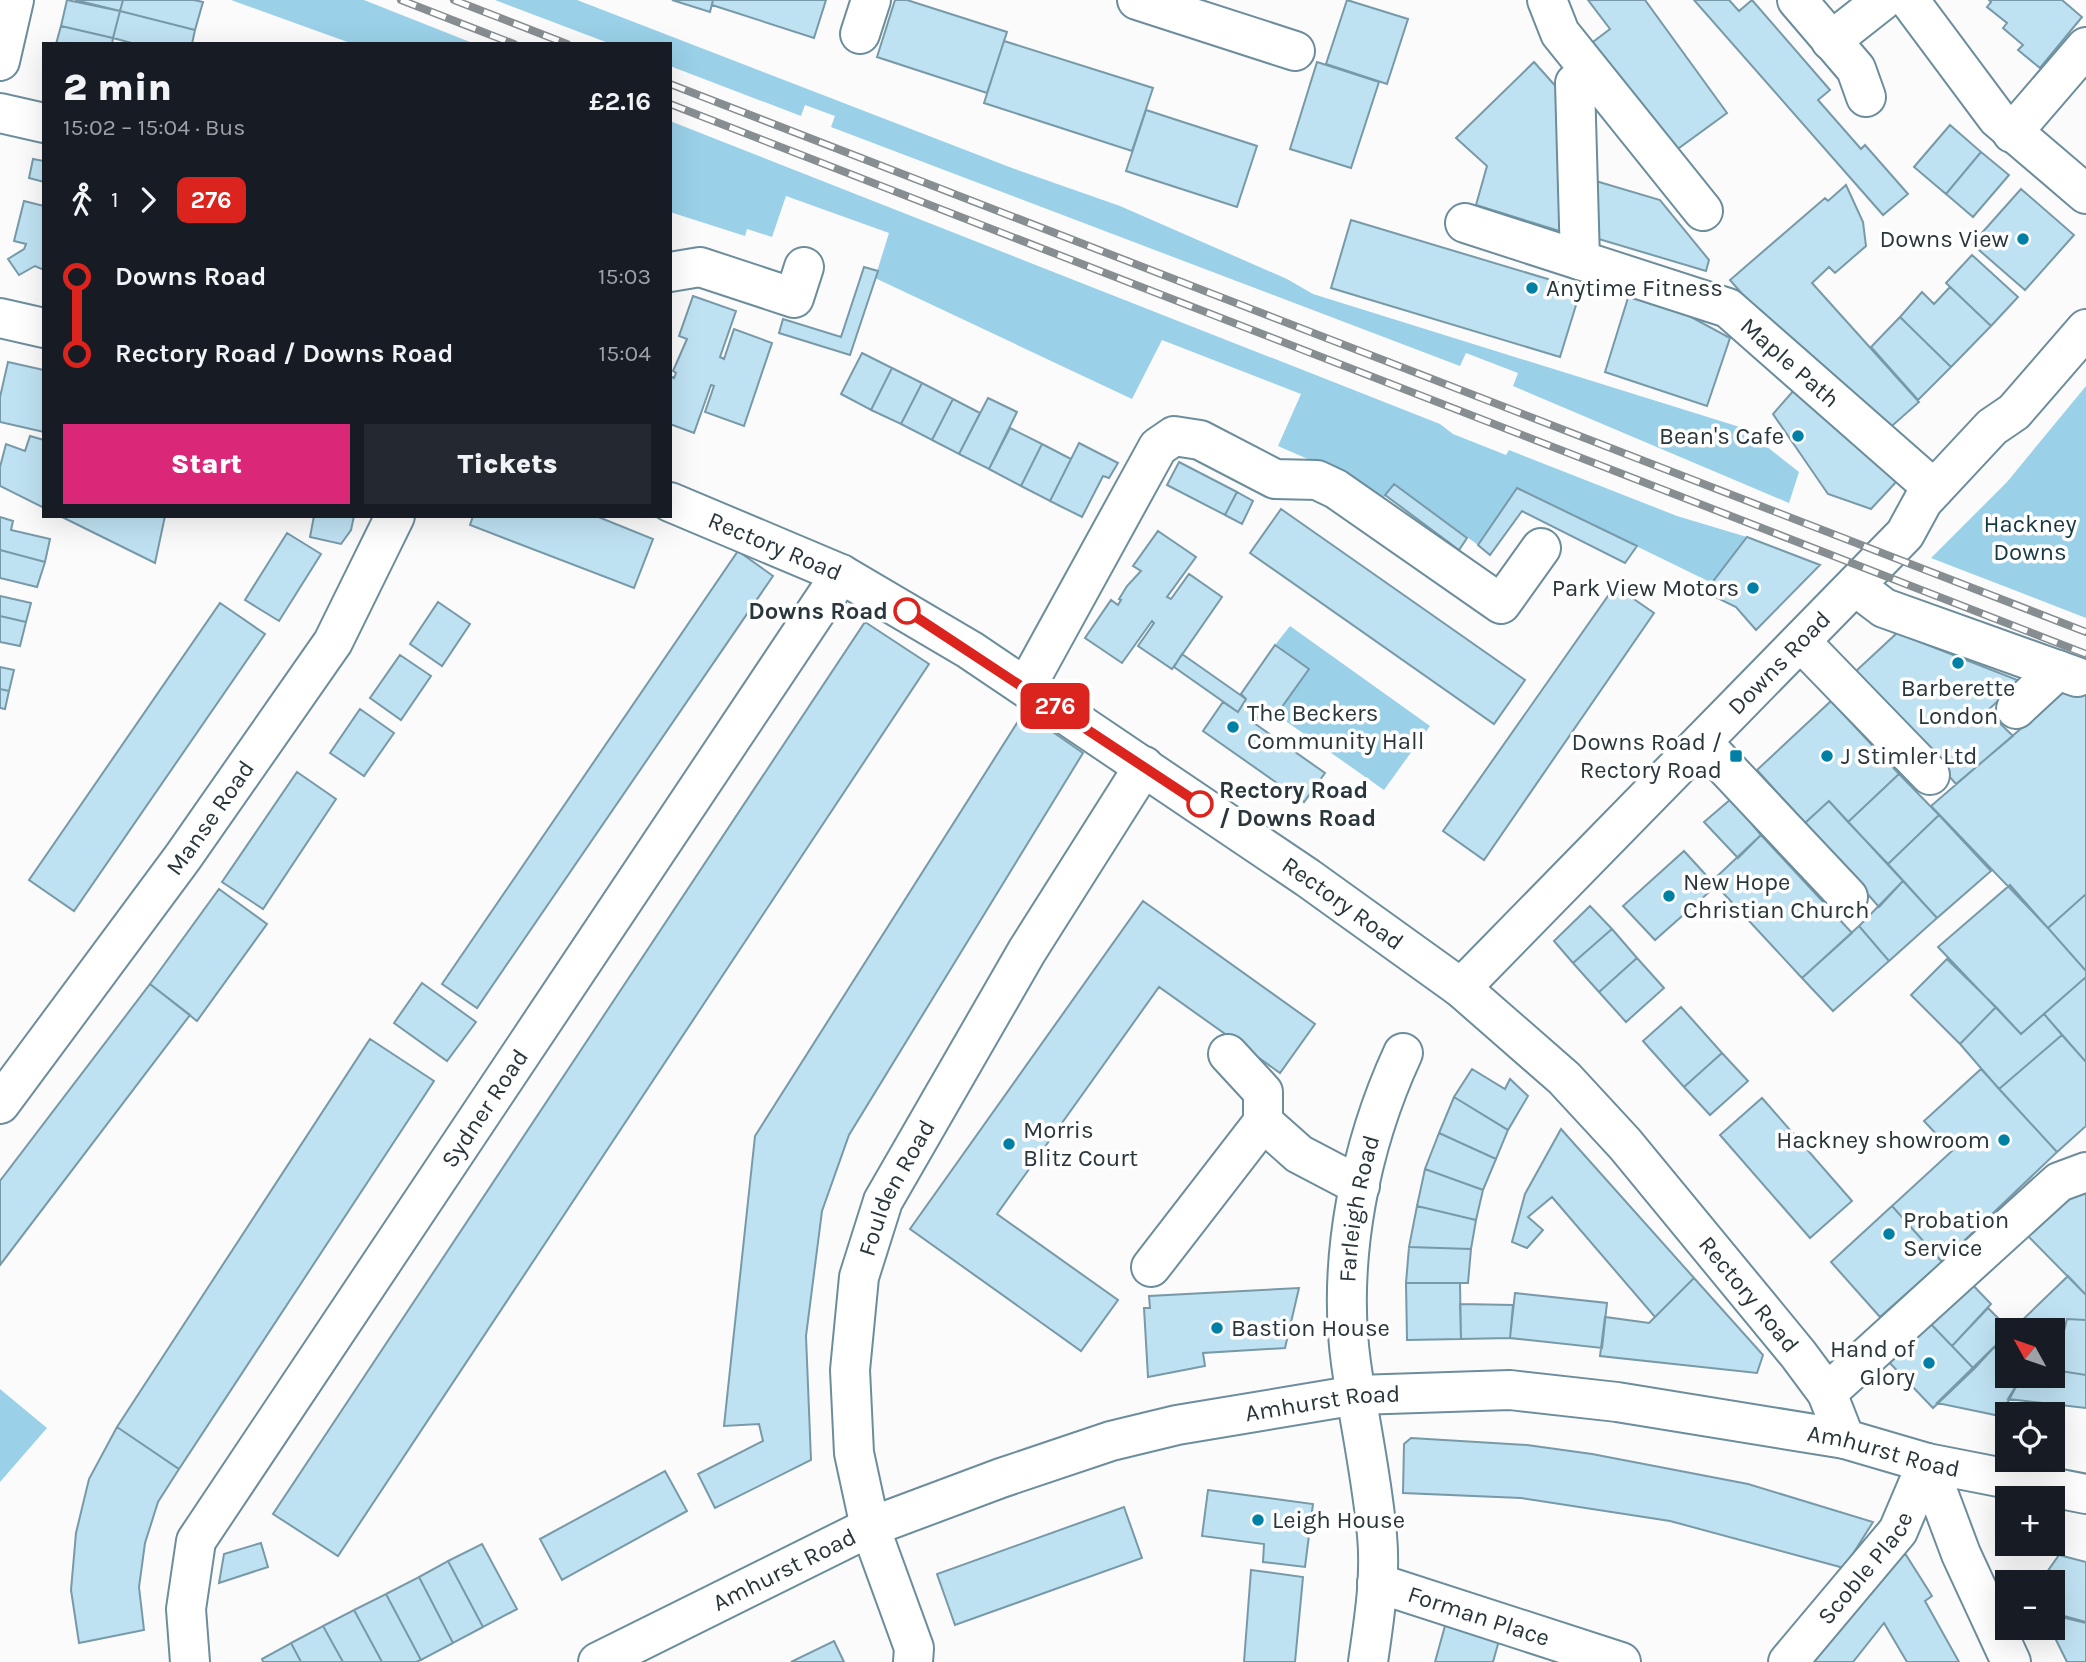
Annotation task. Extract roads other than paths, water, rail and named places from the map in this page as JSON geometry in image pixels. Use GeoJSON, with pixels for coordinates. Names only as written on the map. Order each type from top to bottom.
{"type":"FeatureCollection","features":[{"type":"Feature","properties":{"kind":"main road"},"geometry":{"type":"LineString","coordinates":[[0,61],[14,0]]}},
{"type":"Feature","properties":{"kind":"main road"},"geometry":{"type":"LineString","coordinates":[[1138,0],[1295,51]]}},
{"type":"Feature","properties":{"kind":"main road"},"geometry":{"type":"LineString","coordinates":[[1547,0],[1560,33],[1703,211]]}},
{"type":"Feature","properties":{"kind":"main road"},"geometry":{"type":"LineString","coordinates":[[1797,0],[1856,69],[1866,97]]}},
{"type":"Feature","properties":{"kind":"main road"},"geometry":{"type":"LineString","coordinates":[[1831,41],[1883,0]]}},
{"type":"Feature","properties":{"kind":"main road"},"geometry":{"type":"LineString","coordinates":[[1909,0],[1975,93],[2012,133],[2086,194]]}},
{"type":"Feature","properties":{"kind":"main road"},"geometry":{"type":"LineString","coordinates":[[2012,133],[2086,47]]}},
{"type":"Feature","properties":{"kind":"main road"},"geometry":{"type":"LineString","coordinates":[[1575,83],[1580,260]]}},
{"type":"Feature","properties":{"kind":"main road"},"geometry":{"type":"LineString","coordinates":[[0,113],[42,123]]}},
{"type":"Feature","properties":{"kind":"main road","name":"Maple Path"},"geometry":{"type":"LineString","coordinates":[[1465,223],[1728,308],[1934,489]]}},
{"type":"Feature","properties":{"kind":"main road"},"geometry":{"type":"LineString","coordinates":[[672,272],[700,267],[794,298],[804,267]]}},
{"type":"Feature","properties":{"kind":"main road"},"geometry":{"type":"LineString","coordinates":[[0,318],[42,328]]}},
{"type":"Feature","properties":{"kind":"main road","name":"Downs Road"},"geometry":{"type":"LineString","coordinates":[[1461,988],[1905,534],[1934,489],[1977,442],[2014,412],[2086,329]]}},
{"type":"Feature","properties":{"kind":"main road"},"geometry":{"type":"LineString","coordinates":[[1026,687],[1157,447],[1174,436],[1200,440],[1275,479],[1317,480],[1336,489],[1501,604],[1541,548]]}},
{"type":"Feature","properties":{"kind":"main road","name":"Rectory Road"},"geometry":{"type":"LineString","coordinates":[[672,503],[841,574],[874,591],[1026,687],[1144,766],[1308,878],[1461,988],[1564,1078],[1625,1144],[1798,1354],[1827,1394],[1845,1439]]}},
{"type":"Feature","properties":{"kind":"main road","name":"Manse Road"},"geometry":{"type":"LineString","coordinates":[[0,1104],[183,858],[333,642],[394,518]]}},
{"type":"Feature","properties":{"kind":"main road","name":"Sydner Road"},"geometry":{"type":"LineString","coordinates":[[187,1661],[186,1609],[196,1541],[841,574]]}},
{"type":"Feature","properties":{"kind":"main road"},"geometry":{"type":"LineString","coordinates":[[1855,586],[1884,608],[2068,674],[2016,709]]}},
{"type":"Feature","properties":{"kind":"main road"},"geometry":{"type":"LineString","coordinates":[[1801,642],[1930,775]]}},
{"type":"Feature","properties":{"kind":"main road"},"geometry":{"type":"LineString","coordinates":[[1702,742],[1848,897]]}},
{"type":"Feature","properties":{"kind":"main road","name":"Foulden Road"},"geometry":{"type":"LineString","coordinates":[[914,1662],[914,1648],[870,1527],[855,1453],[850,1370],[859,1277],[883,1201],[1027,951],[1144,766]]}},
{"type":"Feature","properties":{"kind":"main road","name":"Farleigh Road"},"geometry":{"type":"LineString","coordinates":[[1368,1662],[1377,1583],[1378,1538],[1351,1361],[1348,1283],[1360,1186],[1389,1083],[1403,1053]]}},
{"type":"Feature","properties":{"kind":"main road"},"geometry":{"type":"LineString","coordinates":[[1151,1267],[1263,1122],[1263,1092],[1228,1054]]}},
{"type":"Feature","properties":{"kind":"main road"},"geometry":{"type":"LineString","coordinates":[[1263,1122],[1299,1154],[1360,1186]]}},
{"type":"Feature","properties":{"kind":"main road"},"geometry":{"type":"LineString","coordinates":[[1827,1394],[2059,1182],[2086,1172]]}},
{"type":"Feature","properties":{"kind":"main road","name":"Amhurst Road"},"geometry":{"type":"LineString","coordinates":[[598,1662],[870,1527],[1111,1441],[1177,1425],[1357,1395],[1510,1390],[1617,1402],[1845,1439],[1927,1463],[2086,1494]]}},
{"type":"Feature","properties":{"kind":"main road"},"geometry":{"type":"LineString","coordinates":[[1927,1463],[1961,1554],[2011,1662]]}},
{"type":"Feature","properties":{"kind":"main road","name":"Scoble Place"},"geometry":{"type":"LineString","coordinates":[[1788,1662],[1898,1531],[1927,1463]]}},
{"type":"Feature","properties":{"kind":"main road","name":"Forman Place"},"geometry":{"type":"LineString","coordinates":[[1377,1583],[1621,1662]]}},
{"type":"Feature","properties":{"kind":"railway"},"geometry":{"type":"LineString","coordinates":[[401,0],[509,42]]}},
{"type":"Feature","properties":{"kind":"railway"},"geometry":{"type":"LineString","coordinates":[[454,0],[562,42]]}},
{"type":"Feature","properties":{"kind":"railway"},"geometry":{"type":"LineString","coordinates":[[672,85],[2086,632]]}},
{"type":"Feature","properties":{"kind":"railway"},"geometry":{"type":"LineString","coordinates":[[672,105],[2086,654]]}},
{"type":"Feature","properties":{"kind":"place","name":"Downs View"},"geometry":{"type":"Point","coordinates":[2023,239]}},
{"type":"Feature","properties":{"kind":"place","name":"Anytime Fitness"},"geometry":{"type":"Point","coordinates":[1532,288]}},
{"type":"Feature","properties":{"kind":"place","name":"Bean's Cafe"},"geometry":{"type":"Point","coordinates":[1798,436]}},
{"type":"Feature","properties":{"kind":"place","name":"Park View Motors"},"geometry":{"type":"Point","coordinates":[1753,588]}},
{"type":"Feature","properties":{"kind":"place","name":"Downs Road"},"geometry":{"type":"Point","coordinates":[907,611]}},
{"type":"Feature","properties":{"kind":"place","name":"Barberette London"},"geometry":{"type":"Point","coordinates":[1958,663]}},
{"type":"Feature","properties":{"kind":"place","name":"The Beckers Community Hall"},"geometry":{"type":"Point","coordinates":[1233,727]}},
{"type":"Feature","properties":{"kind":"place","name":"Downs Road / Rectory Road"},"geometry":{"type":"Point","coordinates":[1736,756]}},
{"type":"Feature","properties":{"kind":"place","name":"J Stimler Ltd"},"geometry":{"type":"Point","coordinates":[1827,756]}},
{"type":"Feature","properties":{"kind":"place","name":"Rectory Road / Downs Road"},"geometry":{"type":"Point","coordinates":[1200,804]}},
{"type":"Feature","properties":{"kind":"place","name":"New Hope Christian Church"},"geometry":{"type":"Point","coordinates":[1669,896]}},
{"type":"Feature","properties":{"kind":"place","name":"Hackney showroom"},"geometry":{"type":"Point","coordinates":[2004,1140]}},
{"type":"Feature","properties":{"kind":"place","name":"Morris Blitz Court"},"geometry":{"type":"Point","coordinates":[1009,1144]}},
{"type":"Feature","properties":{"kind":"place","name":"Probation Service"},"geometry":{"type":"Point","coordinates":[1889,1234]}},
{"type":"Feature","properties":{"kind":"place","name":"Bastion House"},"geometry":{"type":"Point","coordinates":[1217,1328]}},
{"type":"Feature","properties":{"kind":"place","name":"Hand of Glory"},"geometry":{"type":"Point","coordinates":[1929,1363]}},
{"type":"Feature","properties":{"kind":"place","name":"Leigh House"},"geometry":{"type":"Point","coordinates":[1258,1520]}},
{"type":"Feature","properties":{"kind":"park label","name":"Hackney Downs"},"geometry":{"type":"Point","coordinates":[2030,538]}}]}
